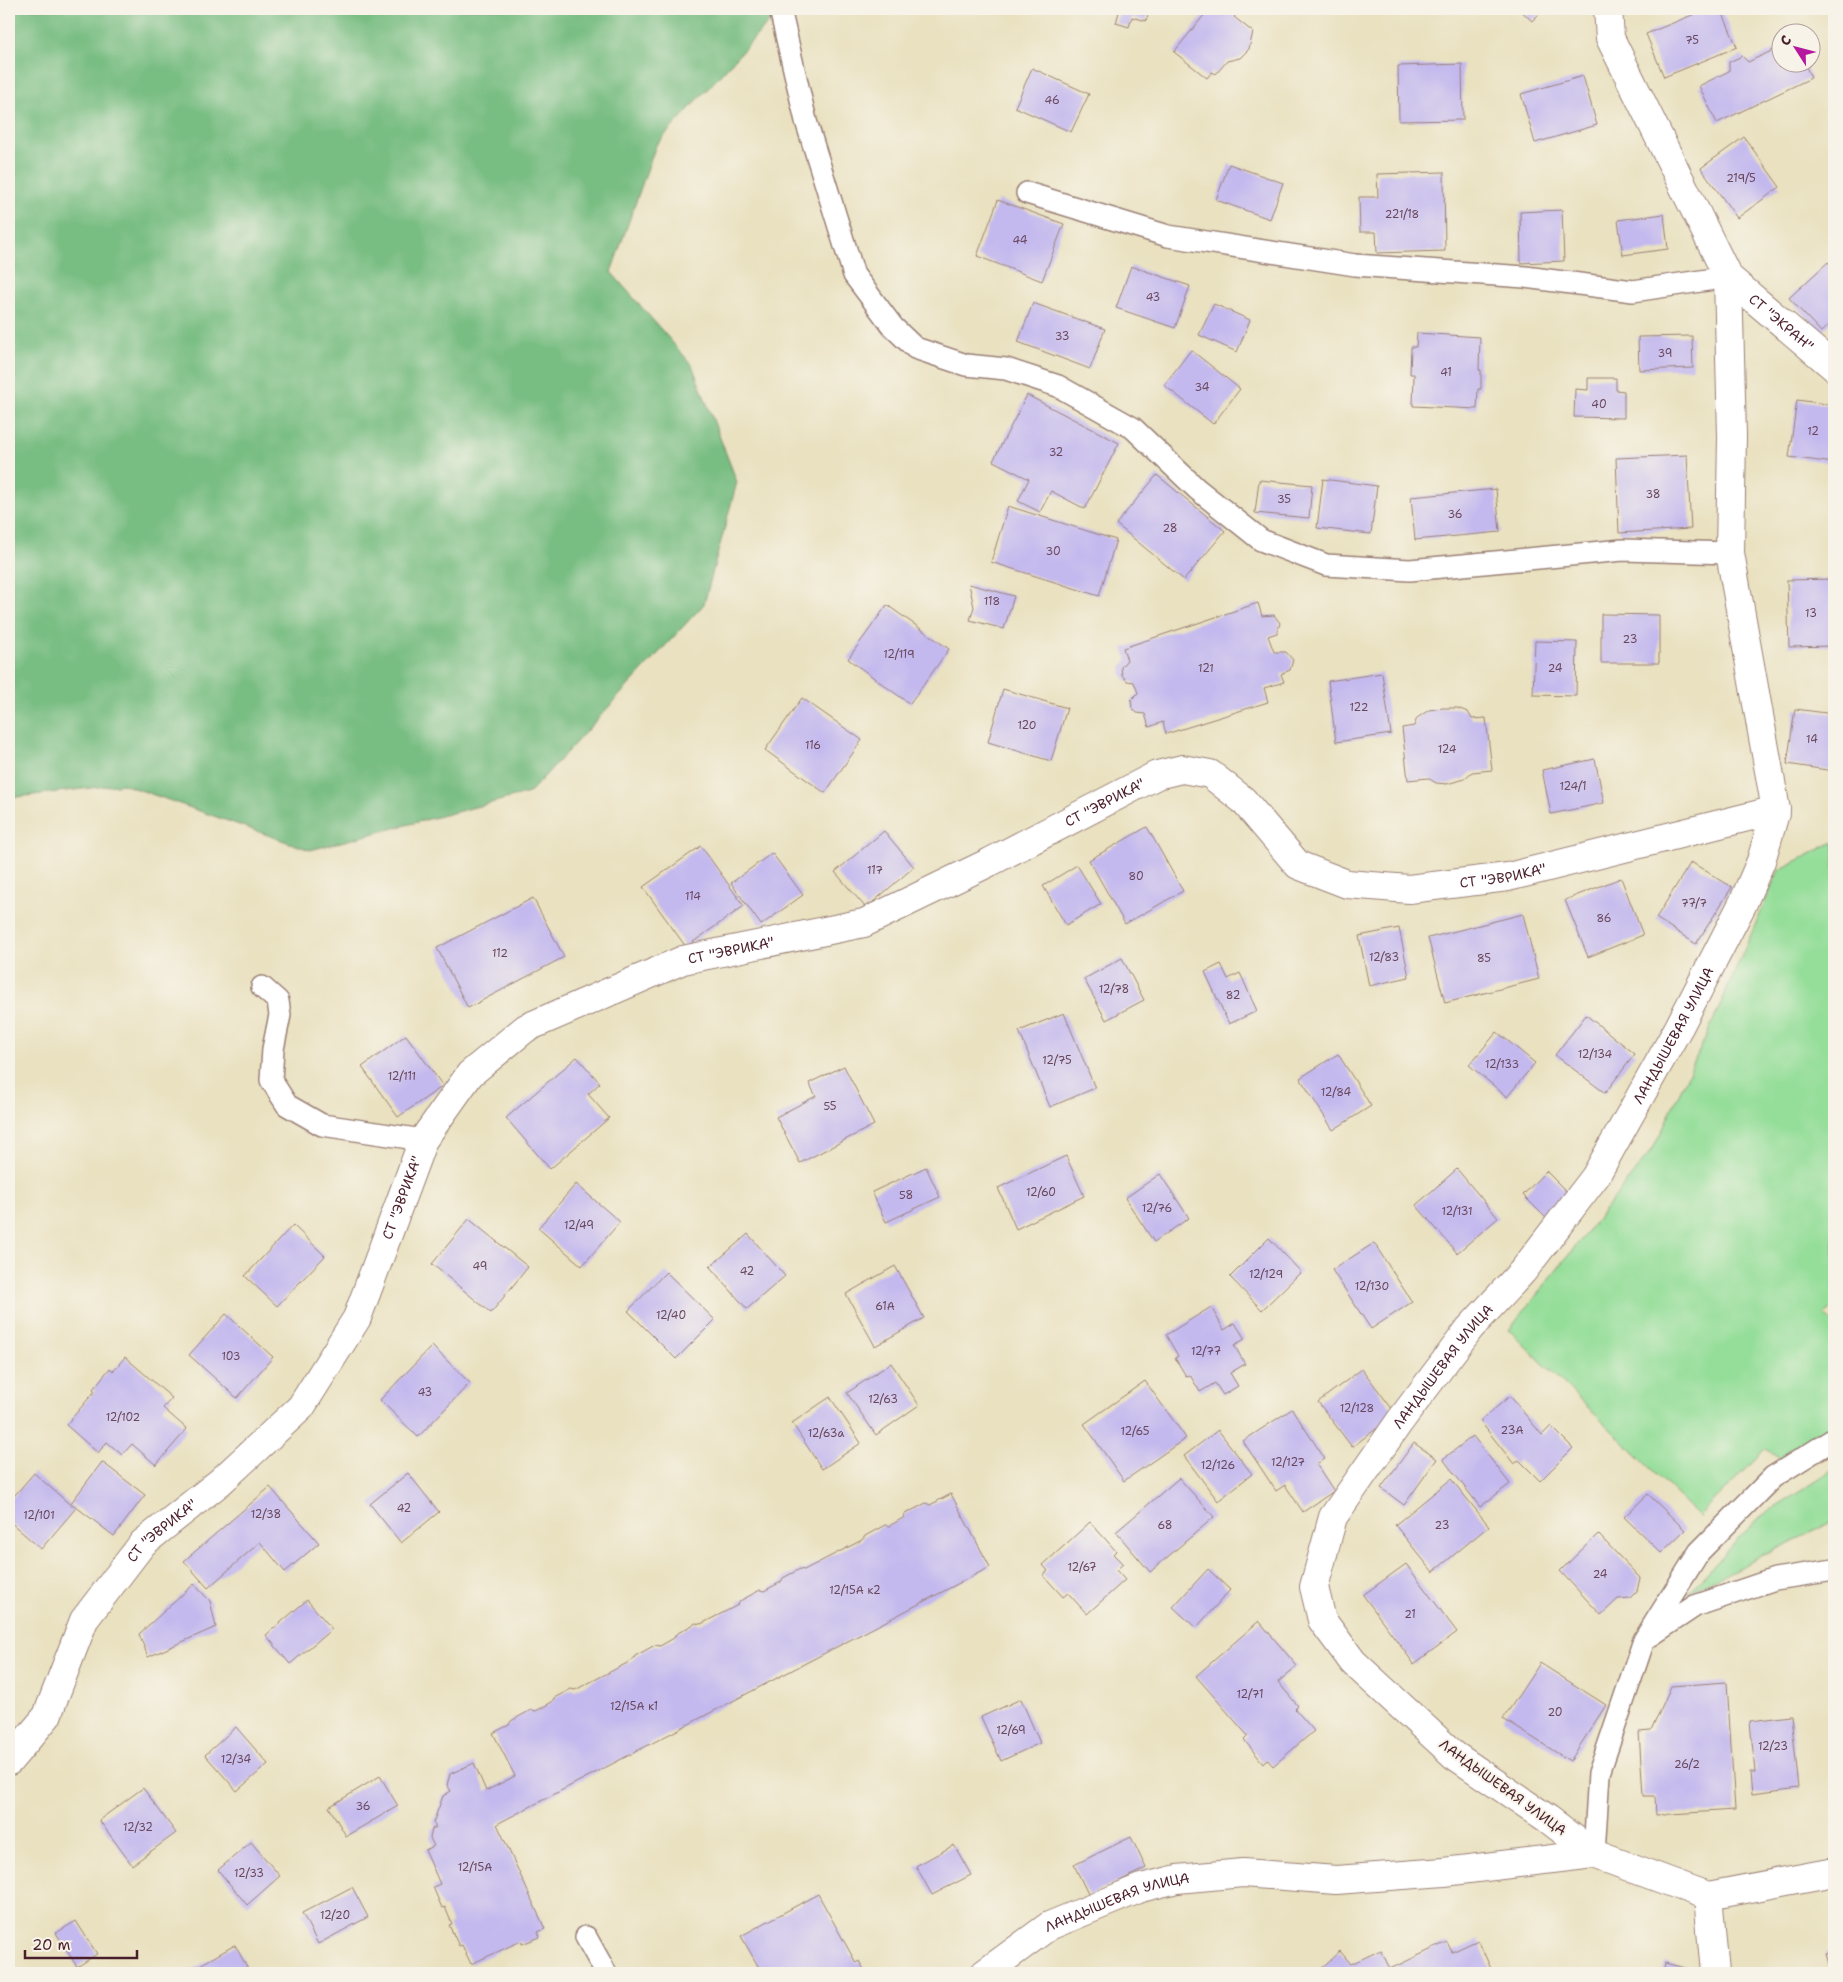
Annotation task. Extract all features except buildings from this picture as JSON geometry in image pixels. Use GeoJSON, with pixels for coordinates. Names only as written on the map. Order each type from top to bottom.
{"type":"FeatureCollection","features":[{"type":"Feature","properties":{"kind":"street"},"geometry":{"type":"LineString","coordinates":[[1608,9],[1610,38],[1728,278],[1732,436],[1730,554],[1776,810]]}},
{"type":"Feature","properties":{"kind":"street","name":"СТ \"ЭКРАН\""},"geometry":{"type":"LineString","coordinates":[[1728,278],[1834,367]]}},
{"type":"Feature","properties":{"kind":"street","name":"СТ \"ЭВРИКА\""},"geometry":{"type":"LineString","coordinates":[[9,1761],[47,1716],[84,1620],[143,1543],[220,1482],[301,1407],[357,1318],[423,1140],[470,1074],[526,1028],[683,960],[864,923],[990,862],[1157,774],[1182,769],[1210,774],[1243,800],[1298,864],[1347,884],[1409,889],[1508,877],[1776,810]]}},
{"type":"Feature","properties":{"kind":"street","name":"ЛАНДЫШЕВАЯ УЛИЦА"},"geometry":{"type":"LineString","coordinates":[[1708,1896],[1594,1854],[1548,1819],[1454,1755],[1353,1662],[1322,1620],[1314,1587],[1333,1517],[1400,1421],[1470,1328],[1522,1272],[1595,1178],[1680,1027],[1743,903],[1761,861],[1776,810]]}},
{"type":"Feature","properties":{"kind":"street","name":"ЛАНДЫШЕВАЯ УЛИЦА"},"geometry":{"type":"LineString","coordinates":[[985,1973],[1049,1926],[1141,1888],[1177,1879],[1243,1873],[1336,1880],[1444,1872],[1594,1854]]}},
{"type":"Feature","properties":{"kind":"street"},"geometry":{"type":"LineString","coordinates":[[1716,1973],[1708,1896],[1834,1872]]}},
{"type":"Feature","properties":{"kind":"lane"},"geometry":{"type":"LineString","coordinates":[[780,9],[806,121],[854,275],[894,327],[915,348],[966,365],[1006,369],[1058,386],[1133,428],[1197,489],[1261,540],[1326,565],[1410,570],[1623,550],[1730,554]]}},
{"type":"Feature","properties":{"kind":"lane"},"geometry":{"type":"LineString","coordinates":[[1027,193],[1168,236],[1355,265],[1525,277],[1633,291],[1728,278]]}},
{"type":"Feature","properties":{"kind":"lane"},"geometry":{"type":"LineString","coordinates":[[262,987],[278,1001],[280,1015],[273,1049],[270,1080],[286,1104],[322,1125],[423,1140]]}},
{"type":"Feature","properties":{"kind":"lane"},"geometry":{"type":"LineString","coordinates":[[1594,1854],[1599,1773],[1644,1640],[1699,1552],[1773,1477],[1834,1439]]}},
{"type":"Feature","properties":{"kind":"lane"},"geometry":{"type":"LineString","coordinates":[[1644,1640],[1695,1606],[1775,1579],[1834,1570]]}},
{"type":"Feature","properties":{"kind":"lane"},"geometry":{"type":"LineString","coordinates":[[586,1937],[606,1973]]}},
{"type":"Feature","properties":{"kind":"green space"},"geometry":{"type":"Polygon","coordinates":[[[9,9],[781,9],[656,145],[611,272],[692,365],[737,482],[704,604],[529,793],[310,850],[123,784],[9,798],[9,9]]]}},
{"type":"Feature","properties":{"kind":"green space"},"geometry":{"type":"Polygon","coordinates":[[[1834,842],[1834,1306],[1825,1316],[1834,1324],[1834,1425],[1784,1462],[1766,1448],[1699,1516],[1509,1330],[1653,1149],[1716,1015],[1779,870],[1834,842]]]}},
{"type":"Feature","properties":{"kind":"green space"},"geometry":{"type":"Polygon","coordinates":[[[1834,1470],[1834,1521],[1689,1592],[1758,1518],[1834,1470]]]}}]}
